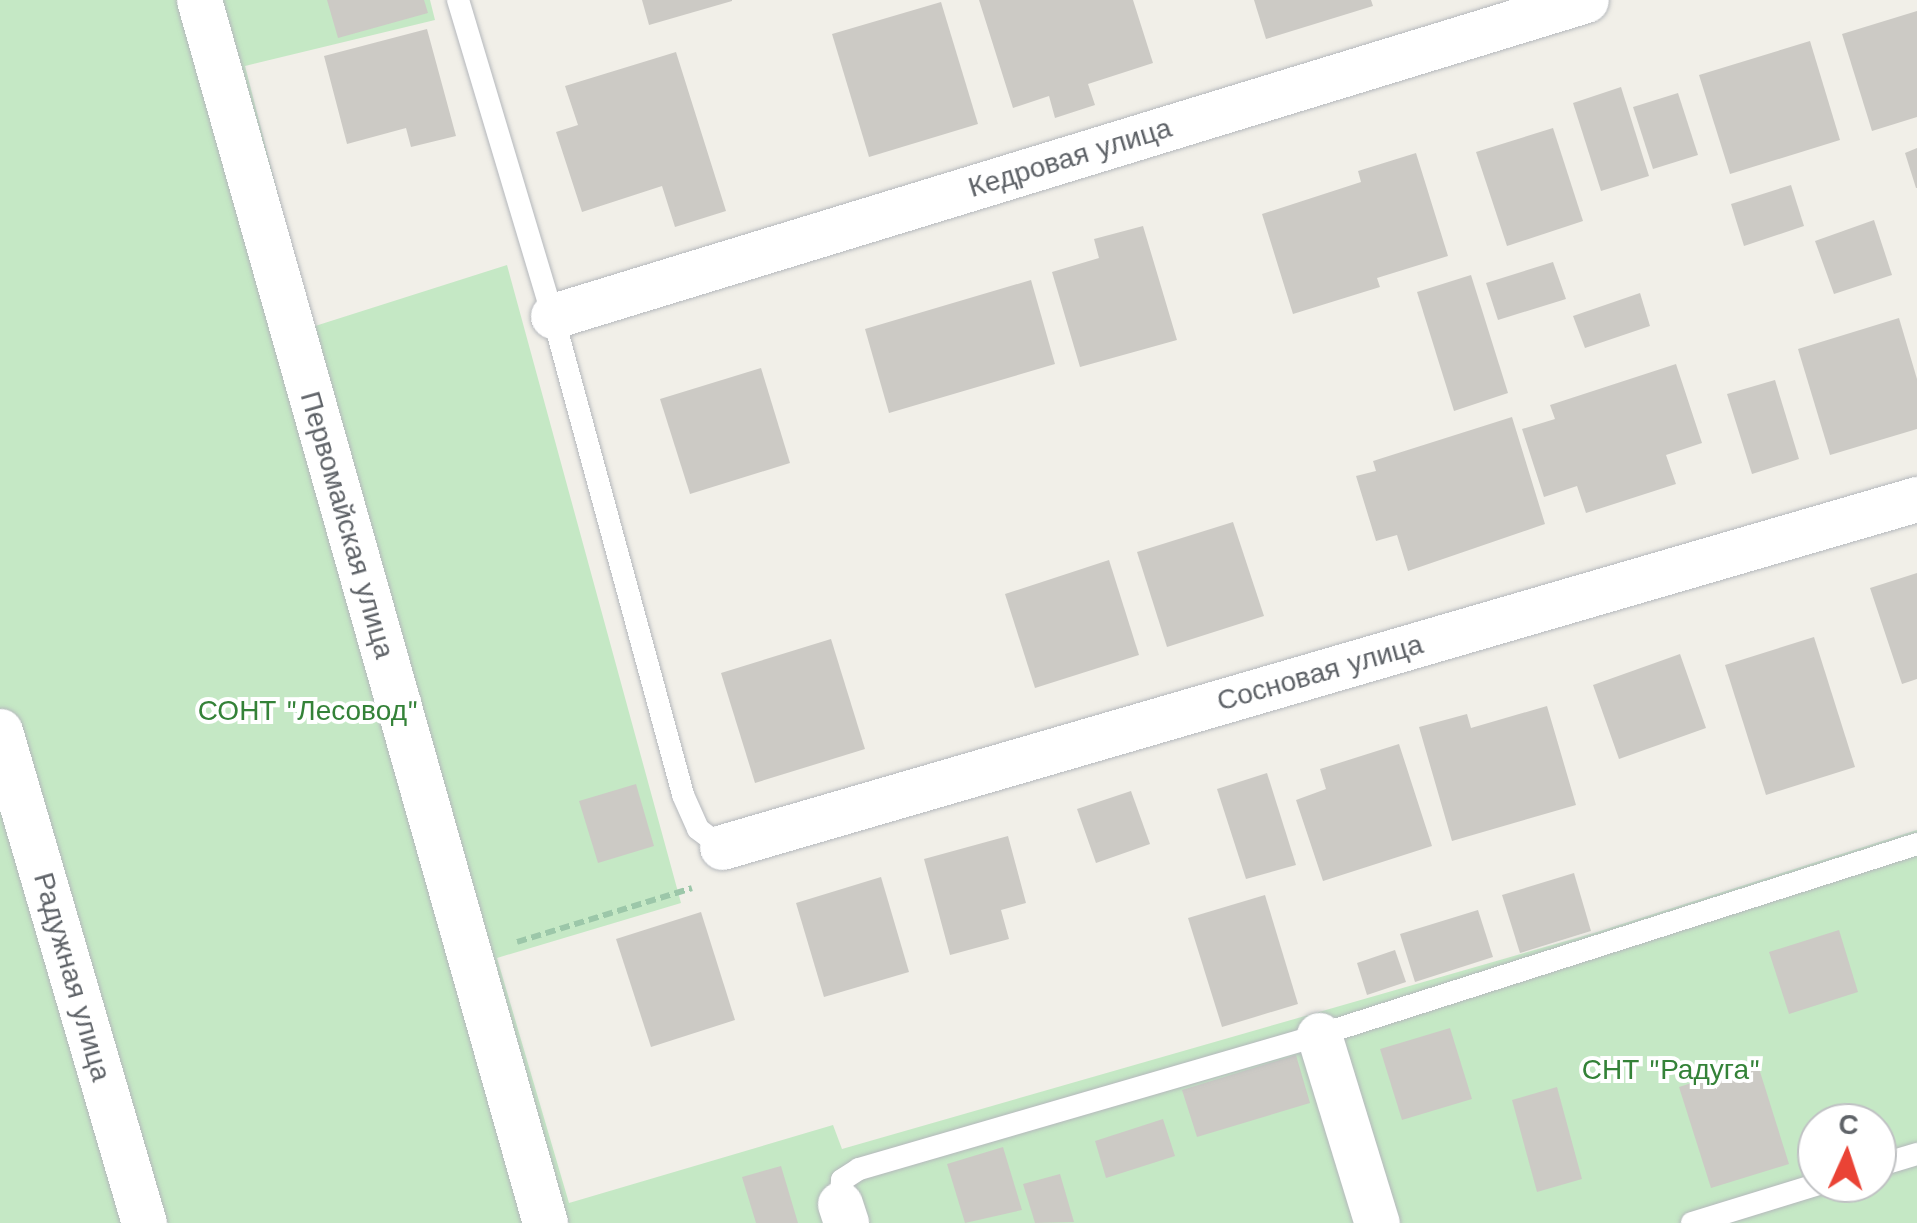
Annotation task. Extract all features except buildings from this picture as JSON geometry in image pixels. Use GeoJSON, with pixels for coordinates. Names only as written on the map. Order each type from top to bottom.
{"type":"FeatureCollection","features":[{"type":"Feature","properties":{"kind":"street","name":"Первомайская улица"},"geometry":{"type":"LineString","coordinates":[[198,0],[545,1223]]}},
{"type":"Feature","properties":{"kind":"street","name":"Кедровая улица"},"geometry":{"type":"LineString","coordinates":[[553,316],[1586,0]]}},
{"type":"Feature","properties":{"kind":"street","name":"Сосновая улица"},"geometry":{"type":"LineString","coordinates":[[722,847],[1917,499]]}},
{"type":"Feature","properties":{"kind":"street","name":"Радужная улица"},"geometry":{"type":"LineString","coordinates":[[0,730],[144,1223]]}},
{"type":"Feature","properties":{"kind":"street"},"geometry":{"type":"LineString","coordinates":[[1319,1035],[1377,1223]]}},
{"type":"Feature","properties":{"kind":"lane"},"geometry":{"type":"LineString","coordinates":[[458,0],[553,316],[684,795],[698,828],[722,847]]}},
{"type":"Feature","properties":{"kind":"lane"},"geometry":{"type":"LineString","coordinates":[[843,1213],[842,1180],[859,1169],[1319,1035],[1917,844]]}},
{"type":"Feature","properties":{"kind":"lane"},"geometry":{"type":"LineString","coordinates":[[1692,1223],[1797,1191]]}},
{"type":"Feature","properties":{"kind":"path"},"geometry":{"type":"LineString","coordinates":[[470,956],[692,888],[722,847]]}},
{"type":"Feature","properties":{"kind":"green space","name":"СОНТ \"Лесовод\""},"geometry":{"type":"Polygon","coordinates":[[[0,0],[430,0],[435,20],[245,66],[312,327],[507,265],[681,903],[497,958],[569,1203],[833,1125],[842,1149],[1594,933],[1917,830],[1917,1223],[0,1223],[0,0]]]}},
{"type":"Feature","properties":{"kind":"park label","name":"СНТ \"Радуга\""},"geometry":{"type":"Point","coordinates":[1671,1070]}}]}
